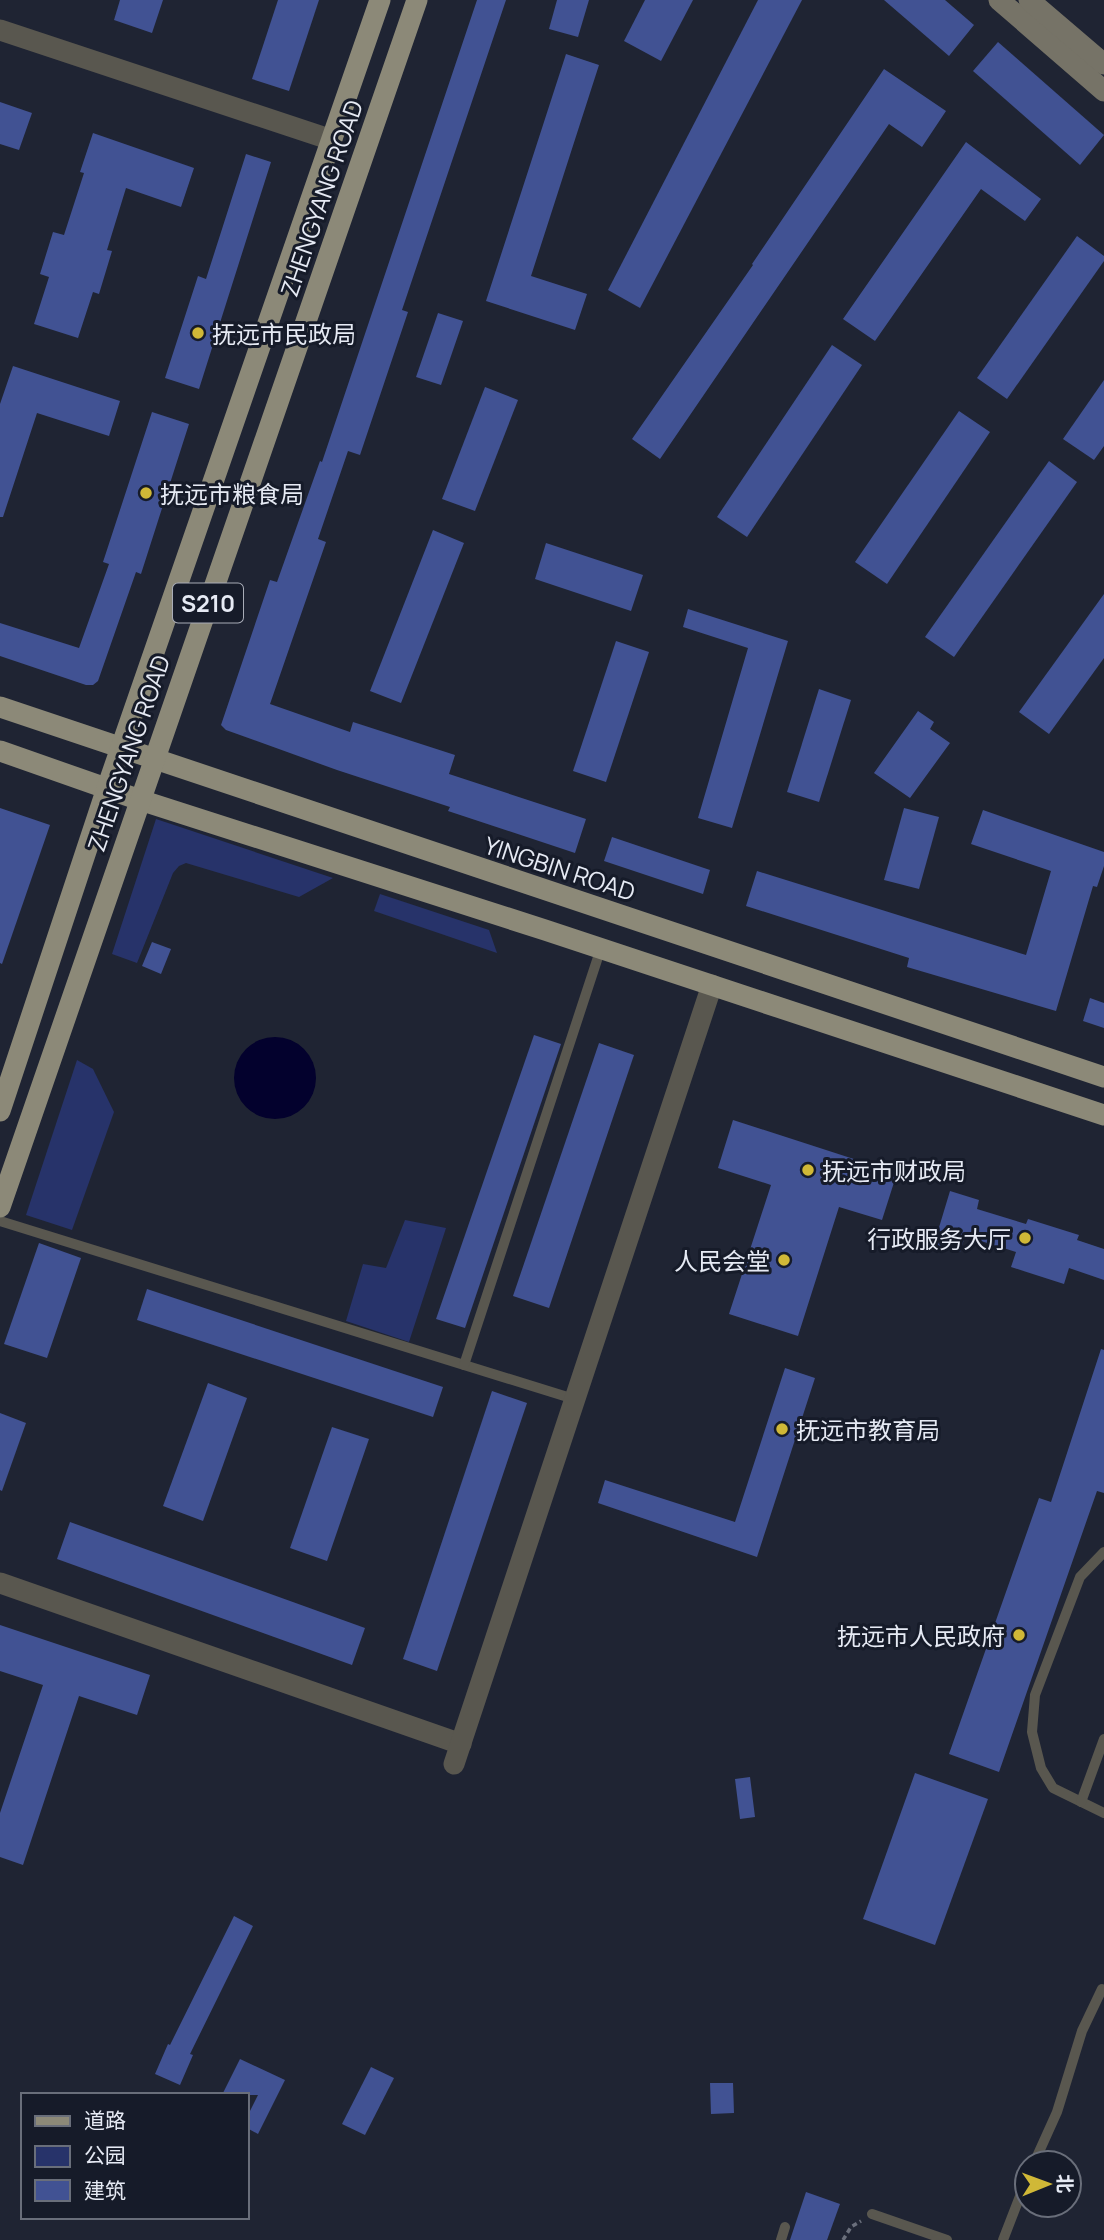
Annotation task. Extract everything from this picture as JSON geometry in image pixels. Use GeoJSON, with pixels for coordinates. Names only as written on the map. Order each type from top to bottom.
{"type":"FeatureCollection","features":[{"type":"Feature","properties":{"kind":"main road","name":"ZHENGYANG ROAD"},"geometry":{"type":"LineString","coordinates":[[0,1111],[107,788],[380,0]]}},
{"type":"Feature","properties":{"kind":"main road","name":"ZHENGYANG ROAD"},"geometry":{"type":"LineString","coordinates":[[0,1207],[418,0]]}},
{"type":"Feature","properties":{"kind":"main road"},"geometry":{"type":"LineString","coordinates":[[999,0],[1104,91]]}},
{"type":"Feature","properties":{"kind":"main road"},"geometry":{"type":"LineString","coordinates":[[1029,0],[1104,64]]}},
{"type":"Feature","properties":{"kind":"main road","name":"YINGBIN ROAD"},"geometry":{"type":"LineString","coordinates":[[0,707],[1104,1077]]}},
{"type":"Feature","properties":{"kind":"main road"},"geometry":{"type":"LineString","coordinates":[[0,751],[140,800],[601,948],[1104,1115]]}},
{"type":"Feature","properties":{"kind":"street"},"geometry":{"type":"LineString","coordinates":[[0,30],[331,140]]}},
{"type":"Feature","properties":{"kind":"street"},"geometry":{"type":"LineString","coordinates":[[0,1583],[457,1754],[712,985]]}},
{"type":"Feature","properties":{"kind":"lane"},"geometry":{"type":"LineString","coordinates":[[464,1366],[601,948]]}},
{"type":"Feature","properties":{"kind":"lane"},"geometry":{"type":"LineString","coordinates":[[0,1221],[574,1399]]}},
{"type":"Feature","properties":{"kind":"lane"},"geometry":{"type":"LineString","coordinates":[[1104,1552],[1080,1577],[1035,1695],[1032,1732],[1041,1768],[1053,1788],[1104,1814]]}},
{"type":"Feature","properties":{"kind":"lane"},"geometry":{"type":"LineString","coordinates":[[1081,1802],[1104,1739]]}},
{"type":"Feature","properties":{"kind":"lane"},"geometry":{"type":"LineString","coordinates":[[1040,2149],[1057,2112],[1082,2031],[1102,1989],[1104,1990]]}},
{"type":"Feature","properties":{"kind":"lane"},"geometry":{"type":"LineString","coordinates":[[872,2214],[947,2240]]}},
{"type":"Feature","properties":{"kind":"lane"},"geometry":{"type":"LineString","coordinates":[[1003,2240],[1013,2214]]}},
{"type":"Feature","properties":{"kind":"lane"},"geometry":{"type":"LineString","coordinates":[[781,2240],[785,2227]]}},
{"type":"Feature","properties":{"kind":"path"},"geometry":{"type":"LineString","coordinates":[[843,2240],[851,2227],[872,2214]]}},
{"type":"Feature","properties":{"kind":"green space"},"geometry":{"type":"Polygon","coordinates":[[[156,819],[333,878],[299,897],[186,863],[179,866],[173,873],[137,963],[112,954],[156,819]]]}},
{"type":"Feature","properties":{"kind":"green space"},"geometry":{"type":"Polygon","coordinates":[[[380,894],[489,930],[497,953],[374,911],[380,894]]]}},
{"type":"Feature","properties":{"kind":"green space"},"geometry":{"type":"Polygon","coordinates":[[[77,1060],[93,1069],[114,1112],[72,1230],[26,1215],[77,1060]]]}},
{"type":"Feature","properties":{"kind":"green space"},"geometry":{"type":"Polygon","coordinates":[[[405,1220],[446,1228],[409,1342],[346,1321],[363,1264],[386,1268],[405,1220]]]}},
{"type":"Feature","properties":{"kind":"shaded area"},"geometry":{"type":"Polygon","coordinates":[[[275,1037],[291,1040],[304,1049],[313,1062],[316,1078],[313,1094],[304,1107],[291,1116],[275,1119],[259,1116],[246,1107],[237,1094],[234,1078],[237,1062],[246,1049],[259,1040],[275,1037]]]}},
{"type":"Feature","properties":{"kind":"building"},"geometry":{"type":"Polygon","coordinates":[[[120,0],[163,0],[152,33],[114,20],[120,0]]]}},
{"type":"Feature","properties":{"kind":"building"},"geometry":{"type":"Polygon","coordinates":[[[278,0],[319,0],[289,91],[252,79],[278,0]]]}},
{"type":"Feature","properties":{"kind":"building"},"geometry":{"type":"Polygon","coordinates":[[[477,0],[506,0],[402,310],[408,312],[360,455],[348,451],[318,539],[326,542],[270,704],[350,732],[353,722],[455,755],[449,774],[586,819],[575,853],[448,811],[450,807],[337,770],[226,730],[221,725],[270,580],[277,582],[320,461],[322,462],[477,0]]]}},
{"type":"Feature","properties":{"kind":"building"},"geometry":{"type":"Polygon","coordinates":[[[557,0],[589,0],[578,37],[549,29],[557,0]]]}},
{"type":"Feature","properties":{"kind":"building"},"geometry":{"type":"Polygon","coordinates":[[[645,0],[693,0],[661,61],[624,41],[645,0]]]}},
{"type":"Feature","properties":{"kind":"building"},"geometry":{"type":"Polygon","coordinates":[[[758,0],[802,0],[640,308],[608,290],[758,0]]]}},
{"type":"Feature","properties":{"kind":"building"},"geometry":{"type":"Polygon","coordinates":[[[884,0],[945,0],[974,25],[949,56],[884,0]]]}},
{"type":"Feature","properties":{"kind":"building"},"geometry":{"type":"Polygon","coordinates":[[[998,42],[1104,135],[1080,165],[973,71],[998,42]]]}},
{"type":"Feature","properties":{"kind":"building"},"geometry":{"type":"Polygon","coordinates":[[[566,54],[599,65],[531,276],[587,294],[575,330],[486,301],[566,54]]]}},
{"type":"Feature","properties":{"kind":"building"},"geometry":{"type":"Polygon","coordinates":[[[884,69],[946,111],[922,147],[889,124],[660,459],[632,439],[884,69]]]}},
{"type":"Feature","properties":{"kind":"building"},"geometry":{"type":"Polygon","coordinates":[[[0,102],[32,113],[19,150],[0,144],[0,102]]]}},
{"type":"Feature","properties":{"kind":"building"},"geometry":{"type":"Polygon","coordinates":[[[93,133],[194,168],[181,207],[126,188],[107,250],[112,251],[99,294],[93,292],[78,338],[34,324],[49,277],[40,274],[53,232],[64,235],[84,173],[80,172],[93,133]]]}},
{"type":"Feature","properties":{"kind":"building"},"geometry":{"type":"Polygon","coordinates":[[[966,142],[1041,199],[1025,221],[981,189],[875,341],[843,319],[966,142]]]}},
{"type":"Feature","properties":{"kind":"building"},"geometry":{"type":"Polygon","coordinates":[[[246,154],[271,162],[199,389],[165,378],[198,276],[206,279],[246,154]]]}},
{"type":"Feature","properties":{"kind":"building"},"geometry":{"type":"Polygon","coordinates":[[[1077,236],[1104,256],[1104,261],[1007,399],[977,378],[1077,236]]]}},
{"type":"Feature","properties":{"kind":"building"},"geometry":{"type":"Polygon","coordinates":[[[438,313],[463,321],[441,385],[416,377],[438,313]]]}},
{"type":"Feature","properties":{"kind":"building"},"geometry":{"type":"Polygon","coordinates":[[[832,345],[862,365],[747,537],[717,517],[832,345]]]}},
{"type":"Feature","properties":{"kind":"building"},"geometry":{"type":"Polygon","coordinates":[[[13,366],[120,401],[109,436],[37,413],[3,517],[0,517],[0,404],[13,366]]]}},
{"type":"Feature","properties":{"kind":"building"},"geometry":{"type":"Polygon","coordinates":[[[1104,380],[1104,446],[1094,460],[1063,439],[1104,380]]]}},
{"type":"Feature","properties":{"kind":"building"},"geometry":{"type":"Polygon","coordinates":[[[485,387],[518,400],[475,511],[442,499],[485,387]]]}},
{"type":"Feature","properties":{"kind":"building"},"geometry":{"type":"Polygon","coordinates":[[[959,411],[990,432],[887,584],[855,562],[959,411]]]}},
{"type":"Feature","properties":{"kind":"building"},"geometry":{"type":"Polygon","coordinates":[[[152,412],[189,424],[141,574],[136,572],[98,681],[93,685],[86,685],[0,656],[0,623],[79,648],[109,564],[103,562],[152,412]]]}},
{"type":"Feature","properties":{"kind":"building"},"geometry":{"type":"Polygon","coordinates":[[[1049,461],[1077,482],[954,657],[925,637],[1049,461]]]}},
{"type":"Feature","properties":{"kind":"building"},"geometry":{"type":"Polygon","coordinates":[[[433,530],[464,543],[401,703],[370,691],[433,530]]]}},
{"type":"Feature","properties":{"kind":"building"},"geometry":{"type":"Polygon","coordinates":[[[546,543],[643,575],[631,611],[535,579],[546,543]]]}},
{"type":"Feature","properties":{"kind":"building"},"geometry":{"type":"Polygon","coordinates":[[[1104,594],[1104,658],[1049,734],[1019,712],[1104,594]]]}},
{"type":"Feature","properties":{"kind":"building"},"geometry":{"type":"Polygon","coordinates":[[[688,609],[788,641],[732,828],[698,818],[748,648],[683,627],[688,609]]]}},
{"type":"Feature","properties":{"kind":"building"},"geometry":{"type":"Polygon","coordinates":[[[616,641],[649,652],[606,782],[573,771],[616,641]]]}},
{"type":"Feature","properties":{"kind":"building"},"geometry":{"type":"Polygon","coordinates":[[[819,689],[851,700],[819,802],[787,792],[819,689]]]}},
{"type":"Feature","properties":{"kind":"building"},"geometry":{"type":"Polygon","coordinates":[[[918,711],[934,722],[930,729],[950,743],[910,798],[874,773],[918,711]]]}},
{"type":"Feature","properties":{"kind":"building"},"geometry":{"type":"Polygon","coordinates":[[[0,808],[50,825],[2,964],[0,963],[0,808]]]}},
{"type":"Feature","properties":{"kind":"building"},"geometry":{"type":"Polygon","coordinates":[[[904,808],[939,817],[919,889],[884,880],[904,808]]]}},
{"type":"Feature","properties":{"kind":"building"},"geometry":{"type":"Polygon","coordinates":[[[983,810],[1104,852],[1104,866],[1097,887],[1093,886],[1056,1011],[907,967],[909,958],[746,906],[757,871],[1026,955],[1051,871],[971,844],[983,810]]]}},
{"type":"Feature","properties":{"kind":"building"},"geometry":{"type":"Polygon","coordinates":[[[612,837],[710,870],[703,894],[604,861],[612,837]]]}},
{"type":"Feature","properties":{"kind":"building"},"geometry":{"type":"Polygon","coordinates":[[[152,942],[171,949],[161,974],[142,966],[152,942]]]}},
{"type":"Feature","properties":{"kind":"building"},"geometry":{"type":"Polygon","coordinates":[[[1090,998],[1104,1003],[1104,1028],[1083,1021],[1090,998]]]}},
{"type":"Feature","properties":{"kind":"building"},"geometry":{"type":"Polygon","coordinates":[[[534,1035],[561,1044],[465,1328],[436,1319],[534,1035]]]}},
{"type":"Feature","properties":{"kind":"building"},"geometry":{"type":"Polygon","coordinates":[[[599,1043],[634,1055],[549,1308],[513,1296],[599,1043]]]}},
{"type":"Feature","properties":{"kind":"building"},"geometry":{"type":"Polygon","coordinates":[[[733,1120],[897,1173],[882,1220],[839,1207],[798,1336],[729,1314],[771,1185],[718,1168],[733,1120]]]}},
{"type":"Feature","properties":{"kind":"building","name":"行政服务大厅"},"geometry":{"type":"Polygon","coordinates":[[[950,1191],[979,1200],[977,1209],[1026,1224],[1028,1219],[1079,1235],[1077,1240],[1104,1249],[1104,1280],[1069,1268],[1064,1284],[1011,1267],[1016,1252],[965,1236],[960,1252],[934,1244],[950,1191]]]}},
{"type":"Feature","properties":{"kind":"building"},"geometry":{"type":"Polygon","coordinates":[[[39,1243],[81,1258],[47,1358],[4,1344],[39,1243]]]}},
{"type":"Feature","properties":{"kind":"building"},"geometry":{"type":"Polygon","coordinates":[[[147,1289],[443,1387],[433,1417],[137,1320],[147,1289]]]}},
{"type":"Feature","properties":{"kind":"building","name":"抚远市人民政府"},"geometry":{"type":"Polygon","coordinates":[[[1101,1349],[1104,1350],[1104,1493],[1097,1491],[999,1772],[949,1754],[1039,1498],[1051,1502],[1101,1349]]]}},
{"type":"Feature","properties":{"kind":"building","name":"抚远市教育局"},"geometry":{"type":"Polygon","coordinates":[[[785,1368],[815,1378],[757,1557],[598,1503],[605,1480],[735,1522],[785,1368]]]}},
{"type":"Feature","properties":{"kind":"building"},"geometry":{"type":"Polygon","coordinates":[[[208,1383],[247,1398],[203,1521],[163,1506],[208,1383]]]}},
{"type":"Feature","properties":{"kind":"building"},"geometry":{"type":"Polygon","coordinates":[[[492,1391],[527,1403],[437,1671],[403,1659],[492,1391]]]}},
{"type":"Feature","properties":{"kind":"building"},"geometry":{"type":"Polygon","coordinates":[[[0,1413],[26,1423],[2,1491],[0,1490],[0,1413]]]}},
{"type":"Feature","properties":{"kind":"building"},"geometry":{"type":"Polygon","coordinates":[[[332,1427],[369,1439],[327,1561],[290,1548],[332,1427]]]}},
{"type":"Feature","properties":{"kind":"building"},"geometry":{"type":"Polygon","coordinates":[[[70,1522],[365,1628],[352,1665],[57,1559],[70,1522]]]}},
{"type":"Feature","properties":{"kind":"building"},"geometry":{"type":"Polygon","coordinates":[[[0,1625],[150,1675],[137,1715],[79,1696],[23,1865],[0,1857],[0,1813],[43,1685],[0,1671],[0,1625]]]}},
{"type":"Feature","properties":{"kind":"building"},"geometry":{"type":"Polygon","coordinates":[[[915,1773],[988,1799],[935,1945],[863,1919],[915,1773]]]}},
{"type":"Feature","properties":{"kind":"building"},"geometry":{"type":"Polygon","coordinates":[[[750,1777],[755,1817],[740,1819],[735,1779],[750,1777]]]}},
{"type":"Feature","properties":{"kind":"building"},"geometry":{"type":"Polygon","coordinates":[[[234,1916],[253,1926],[190,2054],[193,2055],[180,2085],[155,2074],[234,1916]]]}},
{"type":"Feature","properties":{"kind":"building"},"geometry":{"type":"Polygon","coordinates":[[[240,2059],[285,2080],[258,2134],[248,2129],[248,2115],[258,2095],[223,2093],[240,2059]]]}},
{"type":"Feature","properties":{"kind":"building"},"geometry":{"type":"Polygon","coordinates":[[[371,2067],[394,2078],[365,2135],[342,2124],[371,2067]]]}},
{"type":"Feature","properties":{"kind":"building"},"geometry":{"type":"Polygon","coordinates":[[[710,2083],[733,2083],[734,2113],[711,2114],[710,2083]]]}},
{"type":"Feature","properties":{"kind":"building"},"geometry":{"type":"Polygon","coordinates":[[[806,2192],[840,2204],[827,2240],[790,2240],[806,2192]]]}},
{"type":"Feature","properties":{"kind":"place","name":"抚远市民政局"},"geometry":{"type":"Point","coordinates":[198,333]}},
{"type":"Feature","properties":{"kind":"place","name":"抚远市粮食局"},"geometry":{"type":"Point","coordinates":[146,493]}},
{"type":"Feature","properties":{"kind":"place","name":"抚远市财政局"},"geometry":{"type":"Point","coordinates":[808,1170]}},
{"type":"Feature","properties":{"kind":"place","name":"行政服务大厅"},"geometry":{"type":"Point","coordinates":[1025,1238]}},
{"type":"Feature","properties":{"kind":"place","name":"人民会堂"},"geometry":{"type":"Point","coordinates":[784,1260]}},
{"type":"Feature","properties":{"kind":"place","name":"抚远市教育局"},"geometry":{"type":"Point","coordinates":[782,1429]}},
{"type":"Feature","properties":{"kind":"place","name":"抚远市人民政府"},"geometry":{"type":"Point","coordinates":[1019,1635]}}]}
